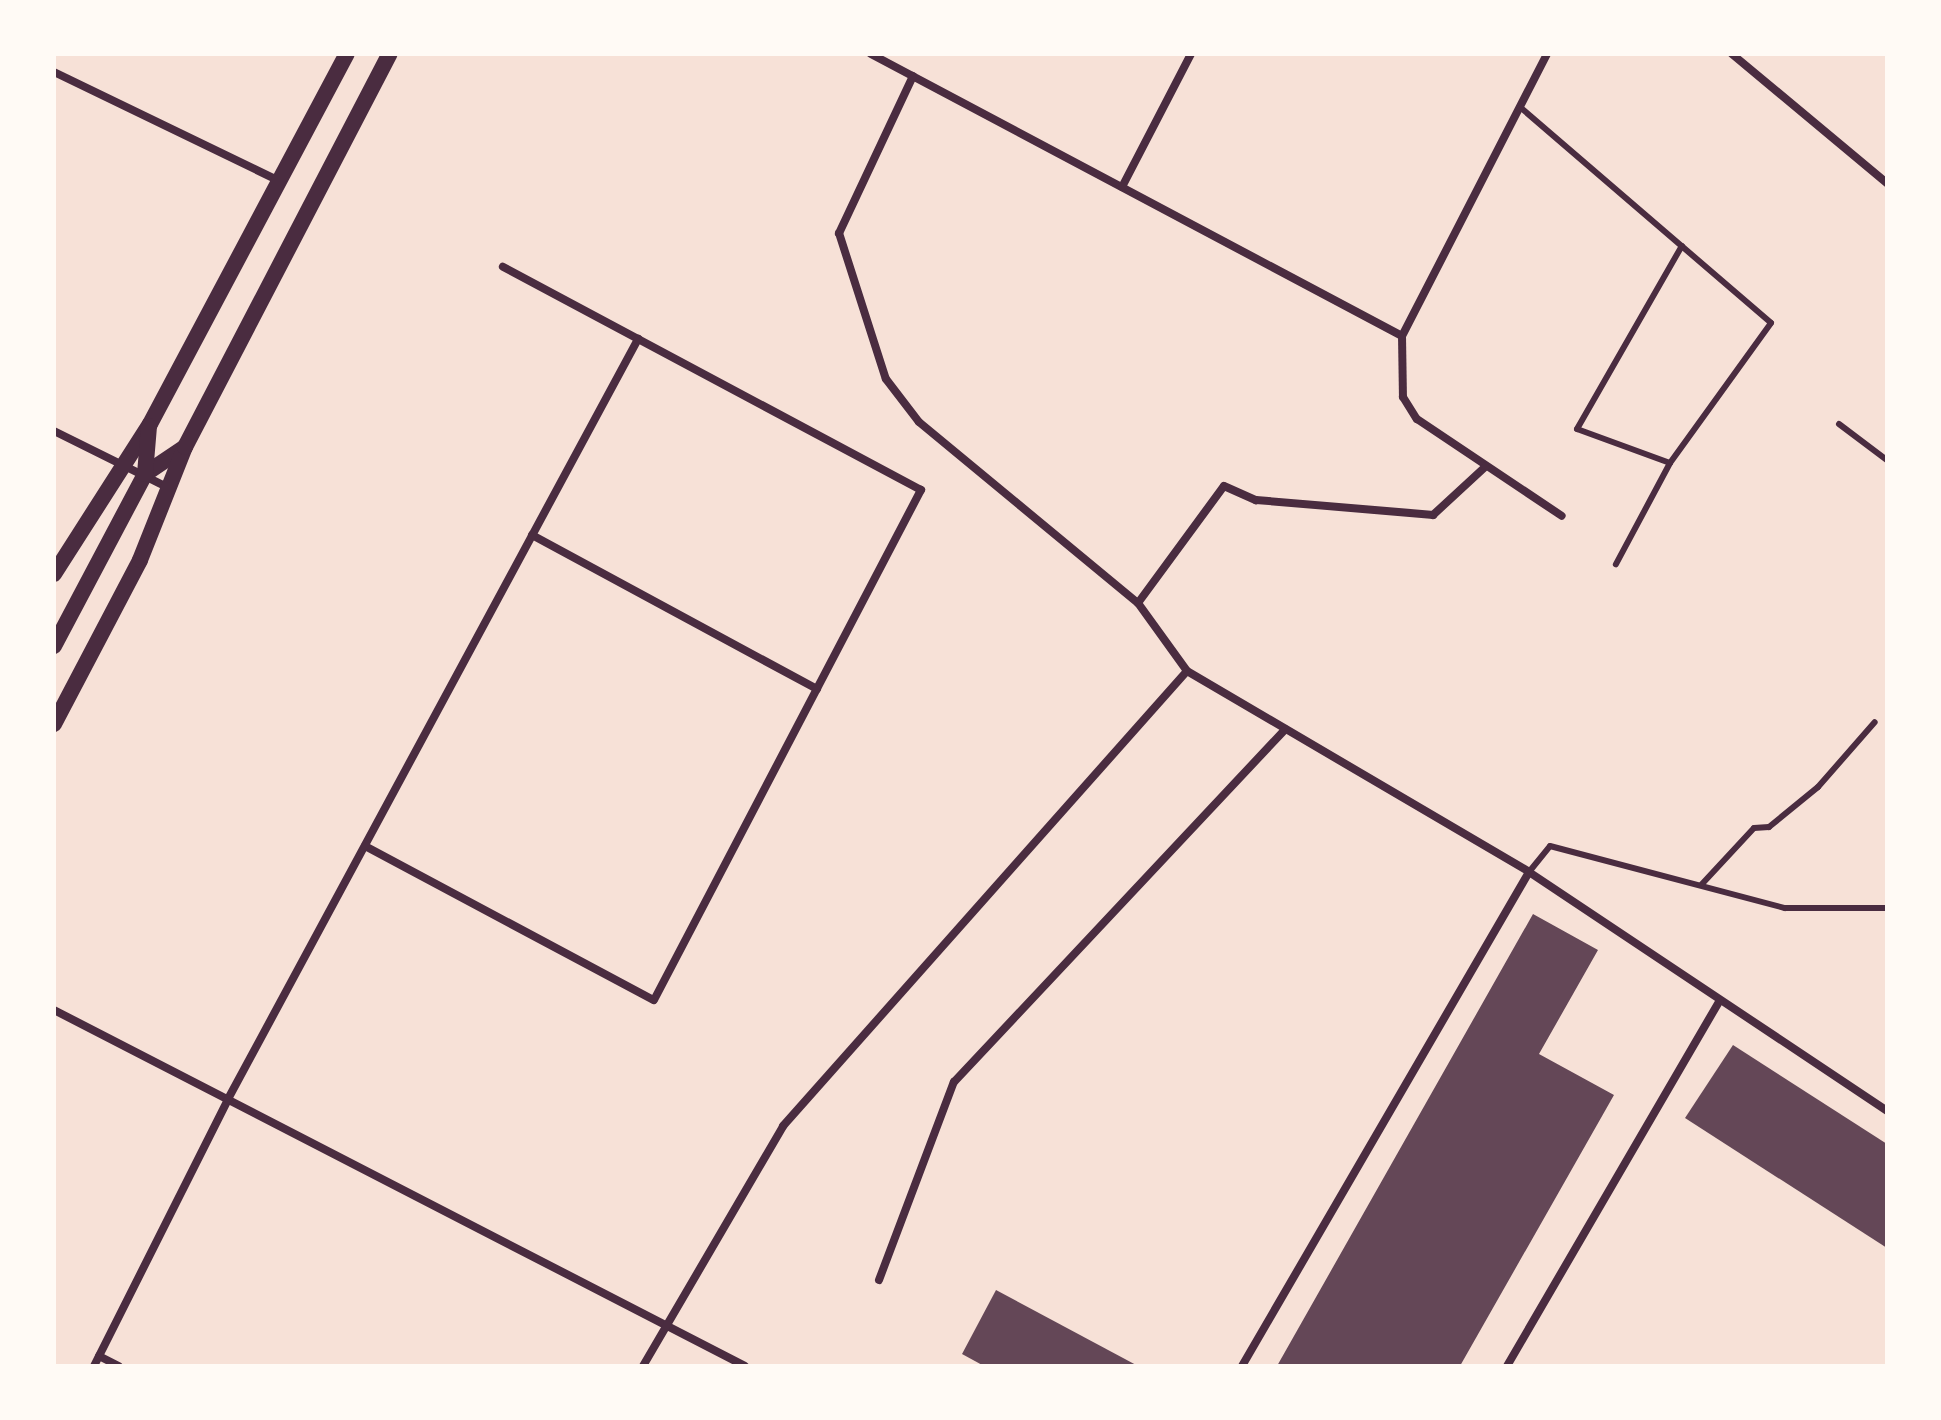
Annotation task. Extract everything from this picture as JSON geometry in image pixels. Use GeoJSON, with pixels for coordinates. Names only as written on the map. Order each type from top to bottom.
{"type":"FeatureCollection","features":[{"type":"Feature","properties":{"kind":"main road"},"geometry":{"type":"LineString","coordinates":[[54,574],[150,424],[347,54]]}},
{"type":"Feature","properties":{"kind":"main road"},"geometry":{"type":"LineString","coordinates":[[54,724],[169,488],[185,447],[390,54]]}},
{"type":"Feature","properties":{"kind":"main road"},"geometry":{"type":"LineString","coordinates":[[54,646],[145,474],[150,424]]}},
{"type":"Feature","properties":{"kind":"main road"},"geometry":{"type":"LineString","coordinates":[[145,474],[185,447]]}},
{"type":"Feature","properties":{"kind":"street"},"geometry":{"type":"LineString","coordinates":[[871,54],[1402,336]]}},
{"type":"Feature","properties":{"kind":"street"},"geometry":{"type":"LineString","coordinates":[[1122,187],[1191,54]]}},
{"type":"Feature","properties":{"kind":"street"},"geometry":{"type":"LineString","coordinates":[[1547,54],[1402,336],[1409,410],[1485,467],[1562,516]]}},
{"type":"Feature","properties":{"kind":"street"},"geometry":{"type":"LineString","coordinates":[[1732,54],[1887,183]]}},
{"type":"Feature","properties":{"kind":"street"},"geometry":{"type":"LineString","coordinates":[[54,72],[279,181]]}},
{"type":"Feature","properties":{"kind":"street"},"geometry":{"type":"LineString","coordinates":[[913,76],[839,233],[886,379],[919,422],[1138,603],[1187,671],[1529,872],[1887,1111]]}},
{"type":"Feature","properties":{"kind":"street"},"geometry":{"type":"LineString","coordinates":[[365,846],[654,1000],[921,490],[503,267]]}},
{"type":"Feature","properties":{"kind":"street"},"geometry":{"type":"LineString","coordinates":[[94,1366],[228,1099],[638,339]]}},
{"type":"Feature","properties":{"kind":"street"},"geometry":{"type":"LineString","coordinates":[[54,431],[169,488]]}},
{"type":"Feature","properties":{"kind":"street"},"geometry":{"type":"LineString","coordinates":[[1138,603],[1224,486],[1256,500],[1433,515],[1485,467]]}},
{"type":"Feature","properties":{"kind":"street"},"geometry":{"type":"LineString","coordinates":[[532,535],[817,689]]}},
{"type":"Feature","properties":{"kind":"street"},"geometry":{"type":"LineString","coordinates":[[643,1366],[664,1324],[783,1126],[1187,671]]}},
{"type":"Feature","properties":{"kind":"street"},"geometry":{"type":"LineString","coordinates":[[879,1280],[954,1082],[1285,729]]}},
{"type":"Feature","properties":{"kind":"street"},"geometry":{"type":"LineString","coordinates":[[1242,1366],[1529,872]]}},
{"type":"Feature","properties":{"kind":"street"},"geometry":{"type":"LineString","coordinates":[[1507,1366],[1720,1000]]}},
{"type":"Feature","properties":{"kind":"street"},"geometry":{"type":"LineString","coordinates":[[54,1010],[745,1366]]}},
{"type":"Feature","properties":{"kind":"street"},"geometry":{"type":"LineString","coordinates":[[99,1356],[119,1366]]}},
{"type":"Feature","properties":{"kind":"lane"},"geometry":{"type":"LineString","coordinates":[[1520,107],[1771,323],[1670,463],[1616,564]]}},
{"type":"Feature","properties":{"kind":"lane"},"geometry":{"type":"LineString","coordinates":[[1670,463],[1577,429],[1682,246]]}},
{"type":"Feature","properties":{"kind":"lane"},"geometry":{"type":"LineString","coordinates":[[1839,424],[1887,460]]}},
{"type":"Feature","properties":{"kind":"lane"},"geometry":{"type":"LineString","coordinates":[[1702,884],[1754,828],[1769,827],[1818,787],[1875,722]]}},
{"type":"Feature","properties":{"kind":"lane"},"geometry":{"type":"LineString","coordinates":[[1529,872],[1550,846],[1785,908],[1887,908]]}},
{"type":"Feature","properties":{"kind":"building"},"geometry":{"type":"Polygon","coordinates":[[[1533,914],[1598,950],[1539,1054],[1614,1095],[1460,1366],[1277,1366],[1533,914]]]}},
{"type":"Feature","properties":{"kind":"building"},"geometry":{"type":"Polygon","coordinates":[[[1733,1045],[1887,1144],[1887,1248],[1685,1118],[1733,1045]]]}},
{"type":"Feature","properties":{"kind":"building"},"geometry":{"type":"Polygon","coordinates":[[[996,1290],[1138,1366],[984,1366],[962,1354],[996,1290]]]}}]}
